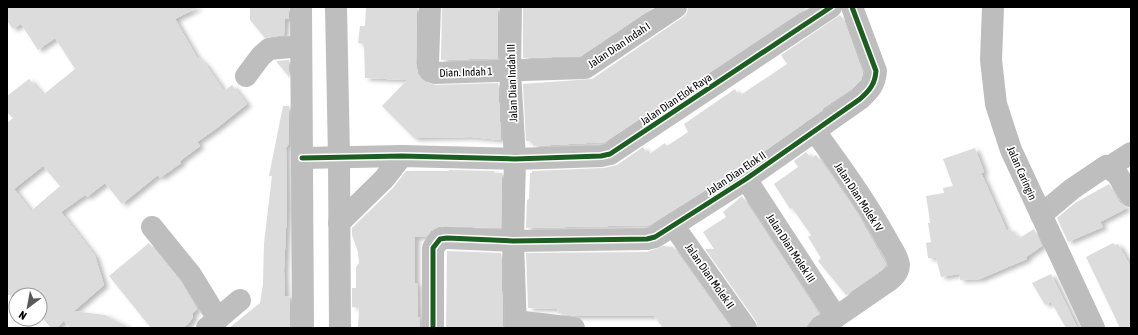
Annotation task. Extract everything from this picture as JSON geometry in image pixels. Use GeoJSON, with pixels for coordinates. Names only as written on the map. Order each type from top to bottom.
{"type":"FeatureCollection","features":[{"type":"Feature","properties":{"kind":"main road","name":"Jalan Caringin"},"geometry":{"type":"LineString","coordinates":[[993,7],[992,60],[996,104],[1011,150],[1094,328]]}},
{"type":"Feature","properties":{"kind":"street"},"geometry":{"type":"LineString","coordinates":[[301,7],[304,328]]}},
{"type":"Feature","properties":{"kind":"street"},"geometry":{"type":"LineString","coordinates":[[336,7],[340,156],[340,328]]}},
{"type":"Feature","properties":{"kind":"street","name":"Dian. Indah 1"},"geometry":{"type":"LineString","coordinates":[[430,7],[428,63],[430,71],[435,73],[510,71]]}},
{"type":"Feature","properties":{"kind":"street","name":"Jalan Dian Indah III"},"geometry":{"type":"LineString","coordinates":[[511,7],[510,71],[515,159],[513,241],[516,324]]}},
{"type":"Feature","properties":{"kind":"street","name":"Jalan Dian Indah I"},"geometry":{"type":"LineString","coordinates":[[510,71],[585,68],[676,7]]}},
{"type":"Feature","properties":{"kind":"street","name":"Jalan Dian Elok Raya"},"geometry":{"type":"LineString","coordinates":[[302,158],[340,156],[402,156],[515,159],[602,156],[617,151],[831,7]]}},
{"type":"Feature","properties":{"kind":"street","name":"Jalan Dian Elok II"},"geometry":{"type":"LineString","coordinates":[[434,328],[433,248],[437,241],[447,238],[513,241],[647,239],[655,237],[673,224],[699,210],[746,179],[869,92],[876,80],[876,71],[852,7]]}},
{"type":"Feature","properties":{"kind":"street"},"geometry":{"type":"LineString","coordinates":[[246,76],[261,56],[269,49],[301,46]]}},
{"type":"Feature","properties":{"kind":"street","name":"Jalan Dian Molek IV"},"geometry":{"type":"LineString","coordinates":[[814,130],[852,183],[878,224],[896,255],[899,266],[895,276],[828,323]]}},
{"type":"Feature","properties":{"kind":"street"},"geometry":{"type":"LineString","coordinates":[[1041,215],[1072,188],[1106,166],[1109,167],[1131,153]]}},
{"type":"Feature","properties":{"kind":"street"},"geometry":{"type":"LineString","coordinates":[[339,223],[384,179],[402,156]]}},
{"type":"Feature","properties":{"kind":"street"},"geometry":{"type":"LineString","coordinates":[[1109,167],[1125,185],[1131,196]]}},
{"type":"Feature","properties":{"kind":"street","name":"Jalan Dian Molek III"},"geometry":{"type":"LineString","coordinates":[[746,179],[828,323]]}},
{"type":"Feature","properties":{"kind":"street","name":"Jalan Dian Molek II"},"geometry":{"type":"LineString","coordinates":[[673,224],[746,328]]}},
{"type":"Feature","properties":{"kind":"street"},"geometry":{"type":"LineString","coordinates":[[152,227],[192,275],[213,324],[240,300]]}},
{"type":"Feature","properties":{"kind":"street"},"geometry":{"type":"LineString","coordinates":[[516,324],[574,328]]}},
{"type":"Feature","properties":{"kind":"building"},"geometry":{"type":"Polygon","coordinates":[[[7,7],[199,7],[175,19],[196,56],[206,65],[224,91],[232,85],[247,104],[197,142],[200,146],[180,161],[181,163],[160,178],[158,175],[122,204],[105,183],[87,197],[85,195],[61,212],[95,256],[104,285],[74,311],[105,315],[130,328],[70,328],[64,321],[56,328],[51,328],[48,324],[48,287],[8,287],[7,295],[7,123],[13,118],[7,112],[7,96],[29,79],[43,95],[75,69],[55,38],[38,50],[21,24],[13,29],[7,21],[7,7]],[[43,166],[14,189],[31,211],[60,186],[43,166]]]}},
{"type":"Feature","properties":{"kind":"building"},"geometry":{"type":"Polygon","coordinates":[[[250,7],[289,7],[289,19],[285,19],[284,35],[265,38],[250,20],[250,7]]]}},
{"type":"Feature","properties":{"kind":"building"},"geometry":{"type":"Polygon","coordinates":[[[366,7],[417,7],[416,63],[418,74],[425,82],[435,85],[498,83],[501,140],[471,137],[414,138],[382,106],[407,80],[365,78],[364,44],[358,43],[360,26],[365,26],[366,7]]]}},
{"type":"Feature","properties":{"kind":"building"},"geometry":{"type":"Polygon","coordinates":[[[442,7],[498,7],[498,58],[441,60],[442,7]]]}},
{"type":"Feature","properties":{"kind":"building"},"geometry":{"type":"Polygon","coordinates":[[[523,7],[654,7],[581,56],[523,58],[523,7]]]}},
{"type":"Feature","properties":{"kind":"building"},"geometry":{"type":"Polygon","coordinates":[[[688,7],[808,7],[605,142],[533,146],[533,141],[526,141],[523,84],[592,79],[683,17],[687,13],[688,7]]]}},
{"type":"Feature","properties":{"kind":"building"},"geometry":{"type":"Polygon","coordinates":[[[840,15],[844,20],[863,73],[861,80],[852,89],[739,169],[650,225],[526,228],[527,200],[529,199],[530,173],[532,173],[532,171],[604,168],[617,165],[643,147],[648,155],[665,143],[667,146],[688,132],[684,124],[735,89],[739,96],[787,64],[781,55],[840,15]]]}},
{"type":"Feature","properties":{"kind":"building"},"geometry":{"type":"Polygon","coordinates":[[[289,60],[289,77],[276,61],[289,60]]]}},
{"type":"Feature","properties":{"kind":"building"},"geometry":{"type":"Polygon","coordinates":[[[283,106],[289,106],[289,143],[286,148],[287,208],[284,271],[285,296],[290,297],[290,328],[229,328],[260,303],[263,284],[264,243],[272,176],[269,176],[283,106]]]}},
{"type":"Feature","properties":{"kind":"building"},"geometry":{"type":"Polygon","coordinates":[[[975,148],[984,172],[981,173],[1007,231],[1010,229],[1013,235],[1016,234],[1018,239],[1034,229],[1042,246],[1026,257],[1027,259],[980,279],[960,280],[959,274],[941,277],[936,258],[928,258],[926,243],[931,242],[926,196],[944,193],[943,188],[953,186],[943,159],[975,148]]]}},
{"type":"Feature","properties":{"kind":"building"},"geometry":{"type":"Polygon","coordinates":[[[806,152],[811,158],[816,155],[833,178],[860,218],[886,265],[882,270],[846,295],[818,261],[821,258],[808,237],[811,235],[792,208],[790,209],[774,184],[798,167],[794,161],[806,152]]]}},
{"type":"Feature","properties":{"kind":"building"},"geometry":{"type":"Polygon","coordinates":[[[406,171],[494,171],[494,173],[502,173],[501,228],[445,226],[438,227],[431,231],[426,237],[415,237],[415,283],[417,283],[418,318],[420,317],[420,328],[358,328],[359,307],[352,307],[352,288],[356,288],[356,267],[359,263],[358,252],[352,235],[352,228],[393,188],[406,171]]]}},
{"type":"Feature","properties":{"kind":"building"},"geometry":{"type":"Polygon","coordinates":[[[1109,184],[1120,203],[1127,208],[1100,222],[1103,227],[1068,242],[1057,218],[1075,203],[1109,184]]]}},
{"type":"Feature","properties":{"kind":"building"},"geometry":{"type":"Polygon","coordinates":[[[742,196],[819,314],[813,318],[805,328],[758,328],[756,321],[705,249],[714,249],[703,232],[726,217],[723,212],[742,196]]]}},
{"type":"Feature","properties":{"kind":"building"},"geometry":{"type":"Polygon","coordinates":[[[149,243],[181,282],[197,309],[192,314],[193,317],[189,323],[183,328],[151,328],[109,276],[149,243]]]}},
{"type":"Feature","properties":{"kind":"building"},"geometry":{"type":"Polygon","coordinates":[[[1113,243],[1115,245],[1118,244],[1131,267],[1131,328],[1120,328],[1086,257],[1113,243]]]}},
{"type":"Feature","properties":{"kind":"building"},"geometry":{"type":"Polygon","coordinates":[[[663,246],[673,247],[731,328],[663,328],[654,316],[577,316],[557,313],[558,309],[528,308],[526,253],[647,252],[663,246]]]}},
{"type":"Feature","properties":{"kind":"building"},"geometry":{"type":"Polygon","coordinates":[[[447,251],[501,253],[503,328],[446,328],[447,251]]]}},
{"type":"Feature","properties":{"kind":"building"},"geometry":{"type":"Polygon","coordinates":[[[1051,274],[1077,327],[1075,328],[1066,328],[1051,302],[1045,305],[1032,283],[1051,274]]]}},
{"type":"Feature","properties":{"kind":"cycle path"},"geometry":{"type":"LineString","coordinates":[[302,158],[402,156],[515,159],[601,156],[610,154],[831,7]]}},
{"type":"Feature","properties":{"kind":"cycle path"},"geometry":{"type":"LineString","coordinates":[[433,328],[433,248],[440,239],[513,241],[647,239],[655,237],[746,179],[860,99],[867,93],[874,80],[876,71],[852,7]]}}]}
